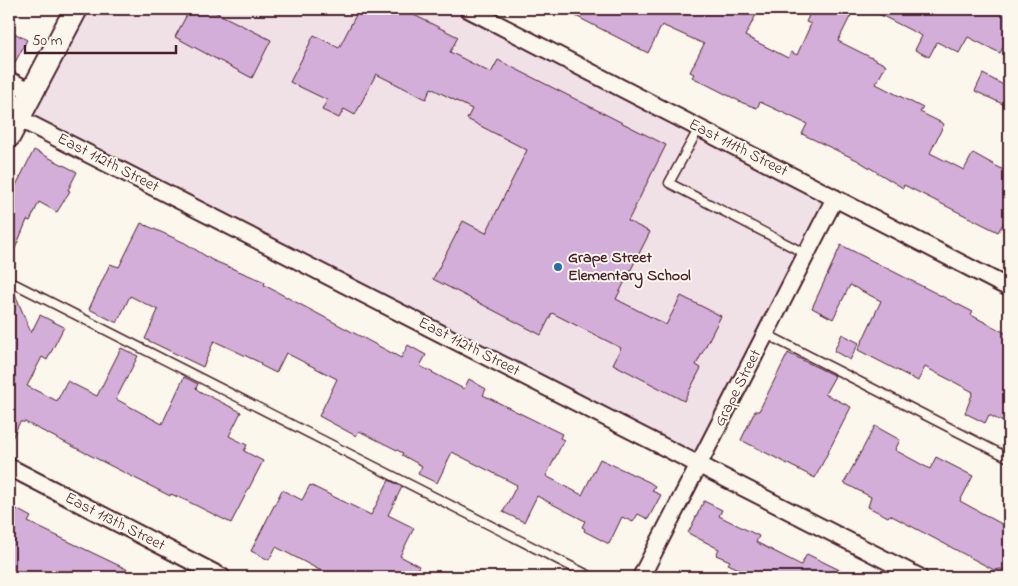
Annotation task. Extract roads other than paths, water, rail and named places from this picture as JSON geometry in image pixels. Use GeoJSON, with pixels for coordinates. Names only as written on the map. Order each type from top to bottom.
{"type":"FeatureCollection","features":[{"type":"Feature","properties":{"kind":"main road"},"geometry":{"type":"LineString","coordinates":[[14,127],[76,9]]}},
{"type":"Feature","properties":{"kind":"street","name":"East 111th Street"},"geometry":{"type":"LineString","coordinates":[[468,9],[1009,288]]}},
{"type":"Feature","properties":{"kind":"street"},"geometry":{"type":"LineString","coordinates":[[9,80],[32,92]]}},
{"type":"Feature","properties":{"kind":"street","name":"East 112th Street"},"geometry":{"type":"LineString","coordinates":[[14,127],[699,464],[919,577]]}},
{"type":"Feature","properties":{"kind":"street","name":"Grape Street"},"geometry":{"type":"LineString","coordinates":[[641,577],[835,198]]}},
{"type":"Feature","properties":{"kind":"street","name":"East 113th Street"},"geometry":{"type":"LineString","coordinates":[[9,467],[222,577]]}},
{"type":"Feature","properties":{"kind":"lane"},"geometry":{"type":"LineString","coordinates":[[699,128],[669,183],[806,254]]}},
{"type":"Feature","properties":{"kind":"lane"},"geometry":{"type":"LineString","coordinates":[[9,281],[592,577]]}},
{"type":"Feature","properties":{"kind":"lane"},"geometry":{"type":"LineString","coordinates":[[766,334],[1009,458]]}},
{"type":"Feature","properties":{"kind":"place","name":"Grape Street Elementary School"},"geometry":{"type":"Point","coordinates":[558,267]}}]}
